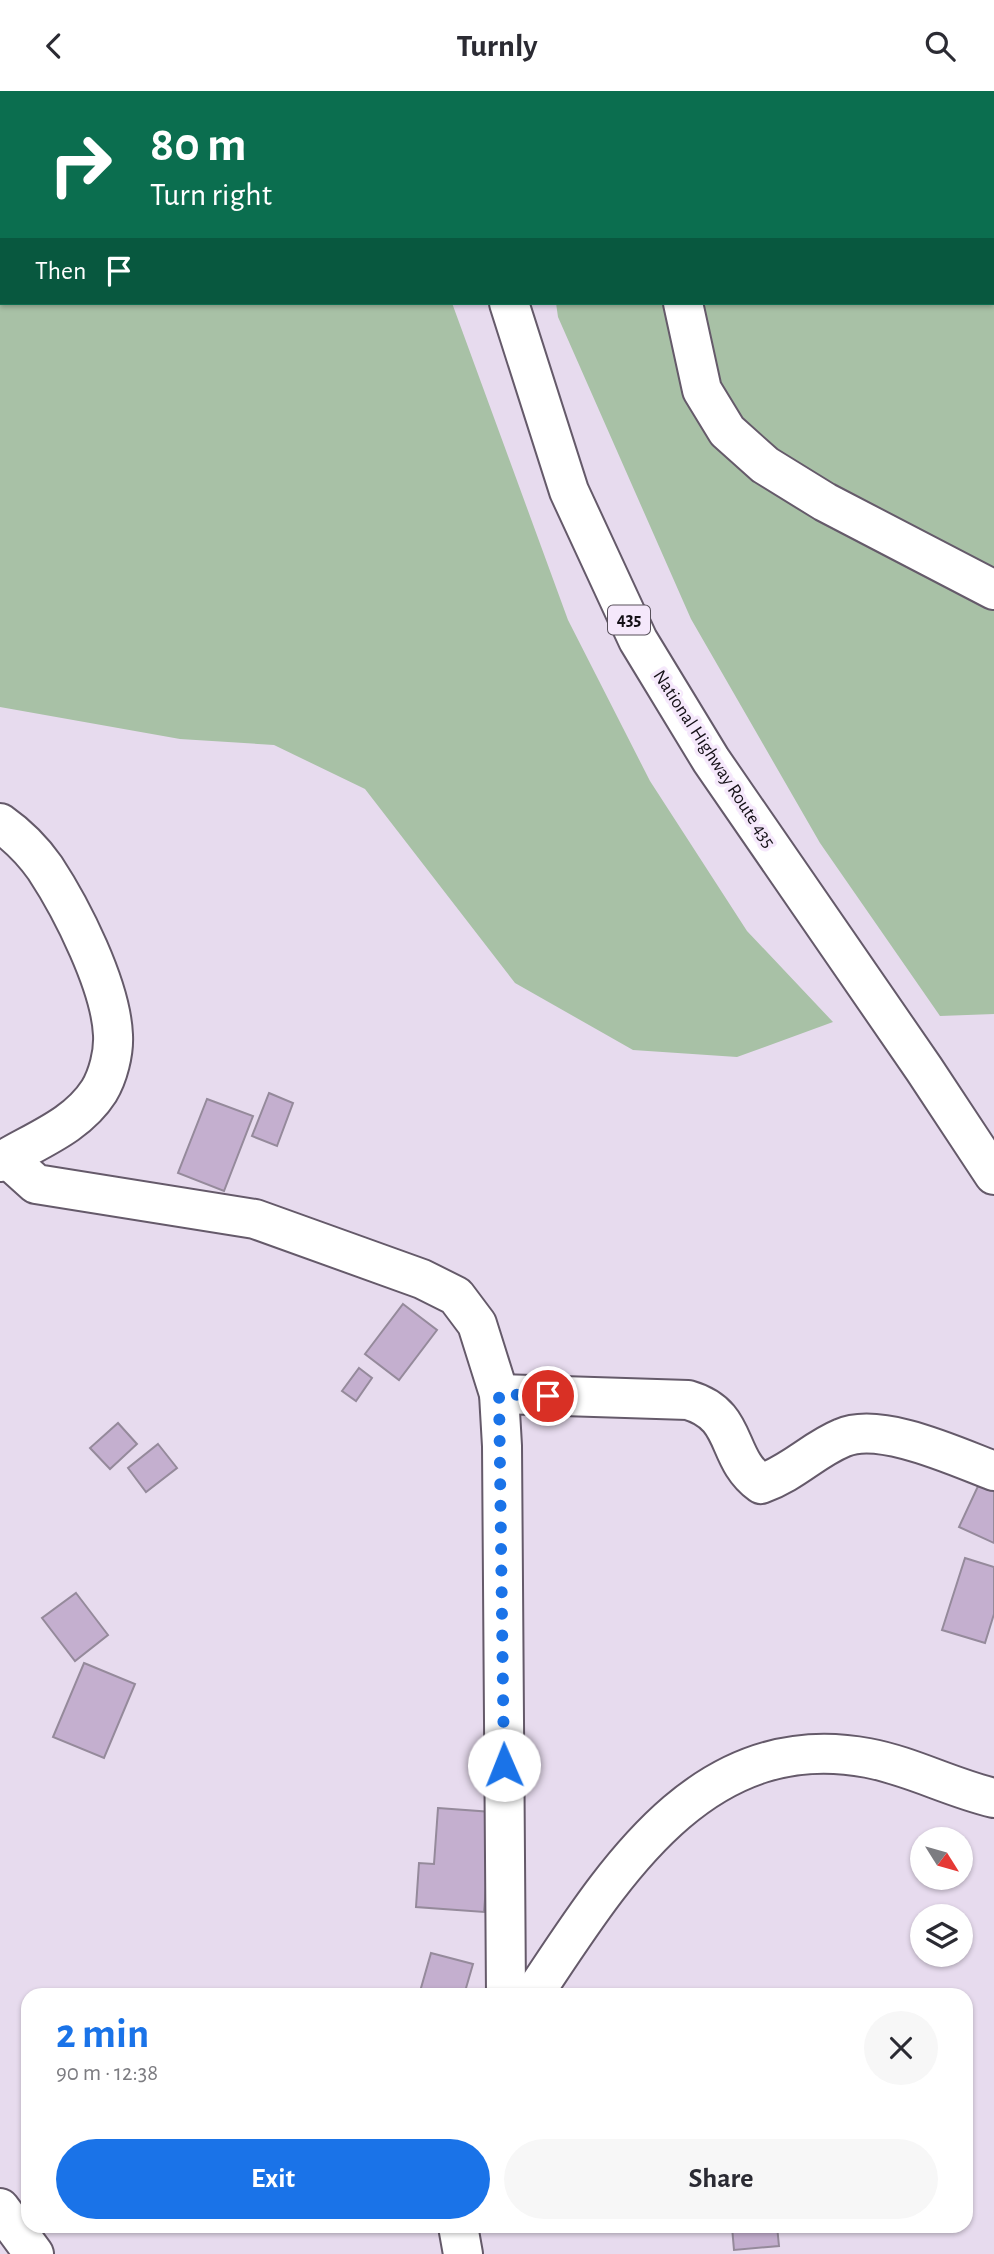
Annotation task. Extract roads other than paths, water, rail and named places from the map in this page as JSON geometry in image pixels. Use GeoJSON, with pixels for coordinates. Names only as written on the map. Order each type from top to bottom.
{"type":"FeatureCollection","features":[{"type":"Feature","properties":{"kind":"main road","name":"National Highway Route 435"},"geometry":{"type":"LineString","coordinates":[[510,305],[569,491],[638,639],[711,759],[994,1175]]}},
{"type":"Feature","properties":{"kind":"main road"},"geometry":{"type":"LineString","coordinates":[[683,305],[702,390],[727,431],[765,465],[825,502],[994,590]]}},
{"type":"Feature","properties":{"kind":"main road"},"geometry":{"type":"LineString","coordinates":[[0,823],[16,835],[44,866],[68,908],[97,972],[110,1009],[114,1037],[110,1063],[99,1092],[72,1122],[3,1160],[36,1184],[255,1219],[422,1279],[456,1296],[477,1324],[499,1394],[506,1988]]}},
{"type":"Feature","properties":{"kind":"main road"},"geometry":{"type":"LineString","coordinates":[[499,1394],[688,1400],[708,1405],[725,1425],[746,1473],[761,1483],[784,1476],[843,1437],[879,1434],[933,1447],[994,1471]]}},
{"type":"Feature","properties":{"kind":"main road"},"geometry":{"type":"LineString","coordinates":[[538,1988],[587,1914],[646,1839],[706,1787],[749,1765],[783,1757],[828,1753],[869,1758],[994,1798]]}},
{"type":"Feature","properties":{"kind":"main road"},"geometry":{"type":"LineString","coordinates":[[0,2208],[34,2254]]}},
{"type":"Feature","properties":{"kind":"main road"},"geometry":{"type":"LineString","coordinates":[[459,2233],[463,2254]]}}]}
